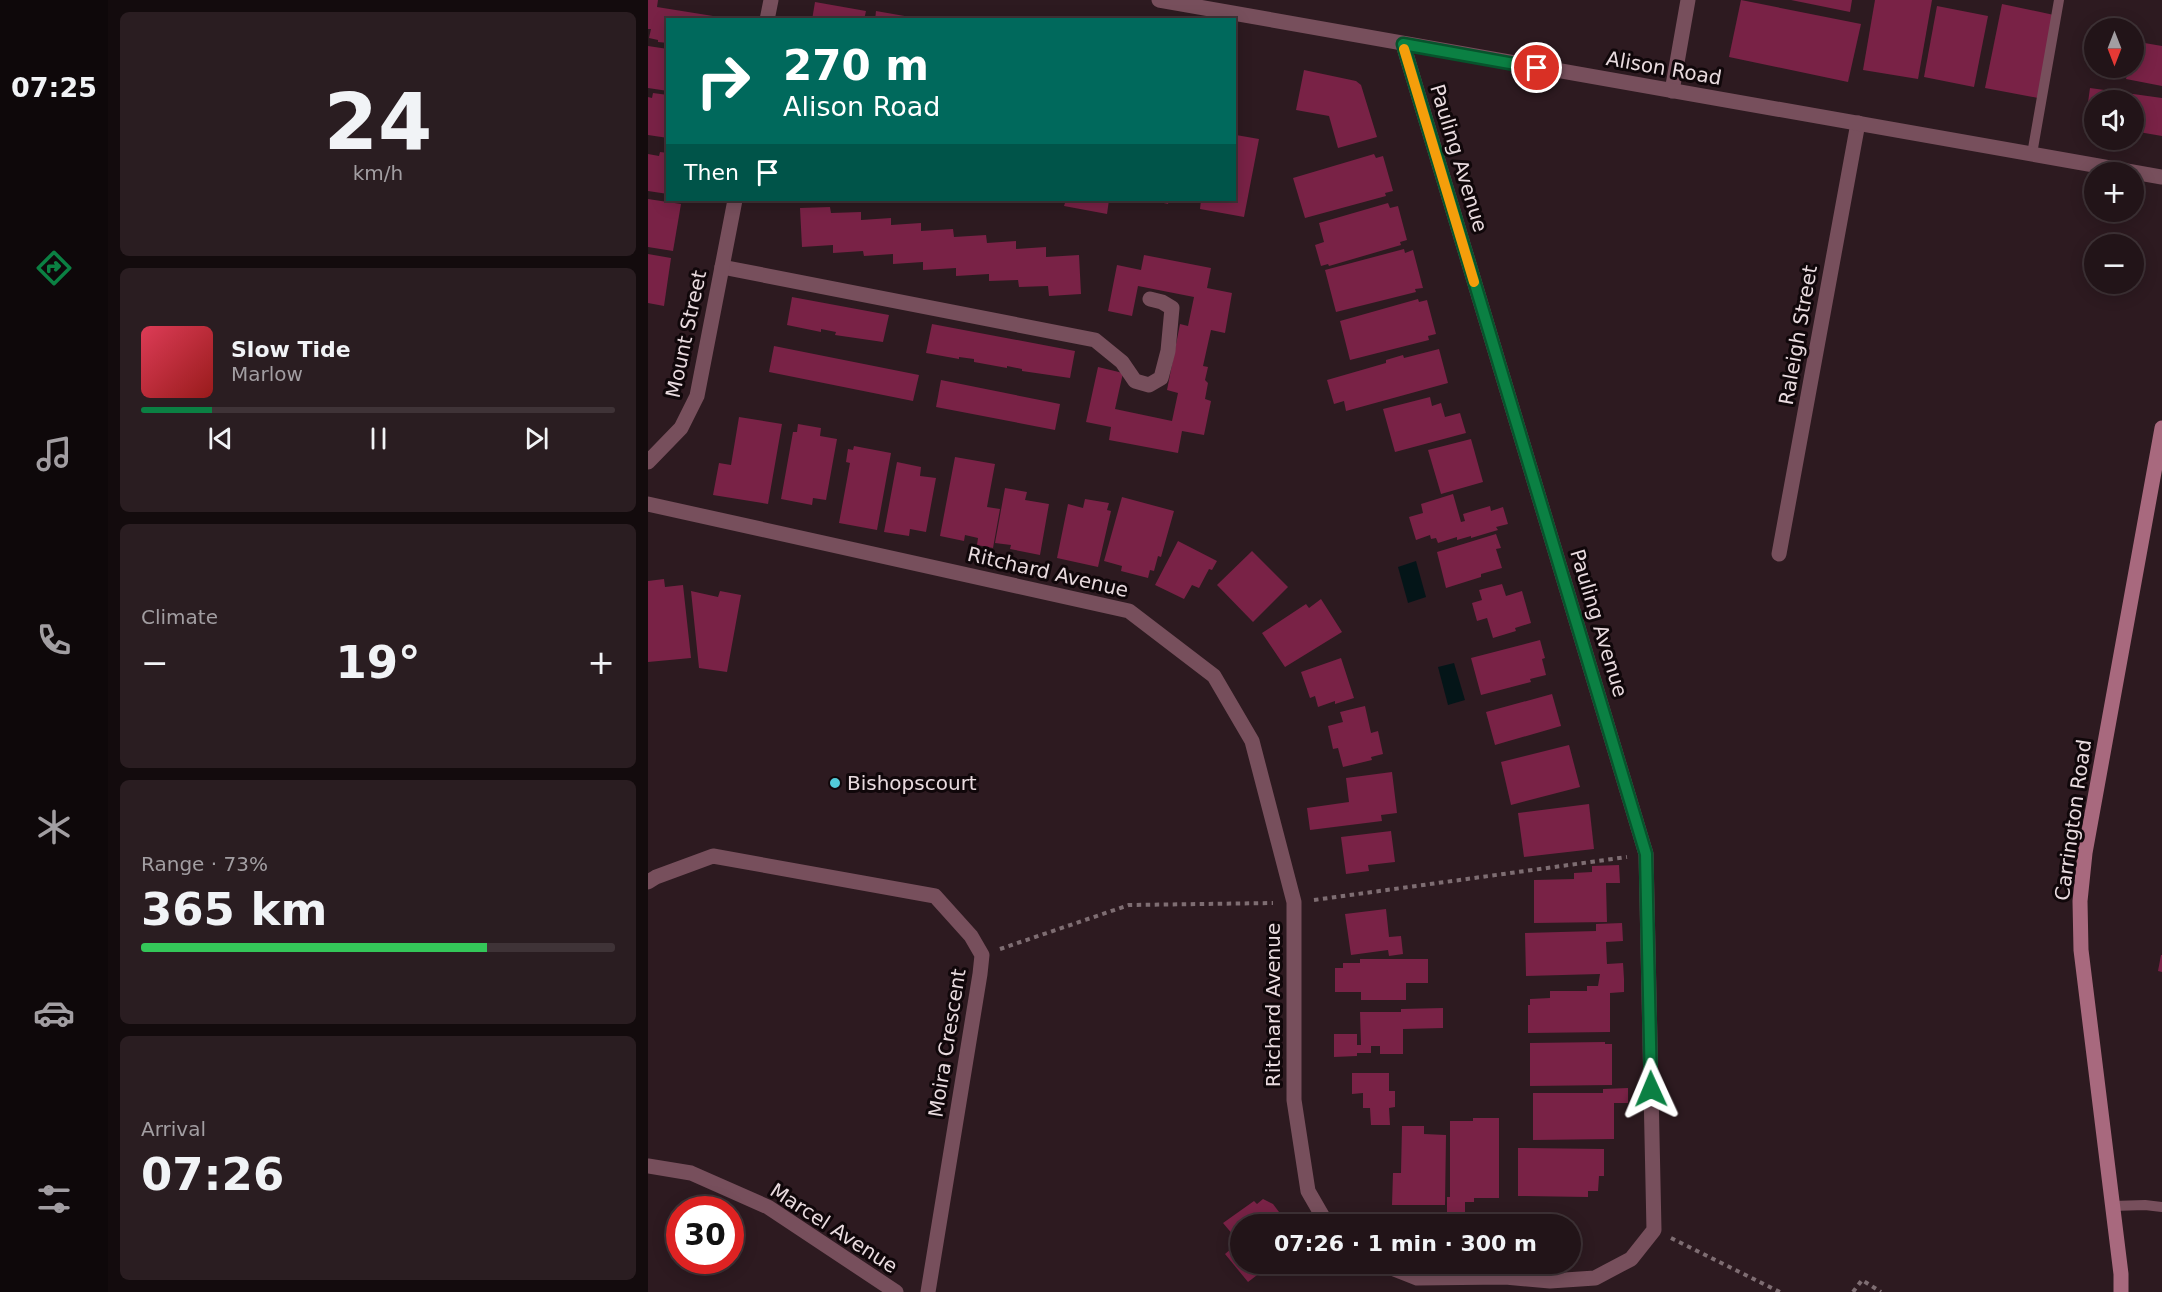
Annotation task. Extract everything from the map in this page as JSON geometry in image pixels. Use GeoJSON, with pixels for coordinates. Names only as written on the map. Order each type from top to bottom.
{"type":"FeatureCollection","features":[{"type":"Feature","properties":{"kind":"main road","name":"Carrington Road"},"geometry":{"type":"LineString","coordinates":[[2121,1292],[2121,1274],[2081,950],[2080,901],[2085,853],[2162,428]]}},
{"type":"Feature","properties":{"kind":"street"},"geometry":{"type":"LineString","coordinates":[[767,18],[771,0]]}},
{"type":"Feature","properties":{"kind":"street","name":"Alison Road"},"geometry":{"type":"LineString","coordinates":[[1159,0],[2162,177]]}},
{"type":"Feature","properties":{"kind":"street"},"geometry":{"type":"LineString","coordinates":[[1672,91],[1688,0]]}},
{"type":"Feature","properties":{"kind":"street","name":"Pauling Avenue"},"geometry":{"type":"LineString","coordinates":[[1403,44],[1646,854],[1654,1230]]}},
{"type":"Feature","properties":{"kind":"street","name":"Raleigh Street"},"geometry":{"type":"LineString","coordinates":[[1779,554],[1858,123]]}},
{"type":"Feature","properties":{"kind":"street","name":"Mount Street"},"geometry":{"type":"LineString","coordinates":[[648,462],[681,428],[698,396],[735,201]]}},
{"type":"Feature","properties":{"kind":"street"},"geometry":{"type":"LineString","coordinates":[[722,267],[1095,340],[1122,362],[1136,381],[1149,385],[1161,378],[1168,351],[1172,308],[1150,299]]}},
{"type":"Feature","properties":{"kind":"street","name":"Ritchard Avenue"},"geometry":{"type":"LineString","coordinates":[[648,504],[1130,611],[1214,676],[1252,741],[1294,902],[1294,1100],[1308,1191],[1321,1214]]}},
{"type":"Feature","properties":{"kind":"street","name":"Moira Crescent"},"geometry":{"type":"LineString","coordinates":[[648,882],[713,856],[935,896],[971,936],[982,955],[928,1292]]}},
{"type":"Feature","properties":{"kind":"street","name":"Marcel Avenue"},"geometry":{"type":"LineString","coordinates":[[648,1166],[691,1173],[768,1207],[896,1292]]}},
{"type":"Feature","properties":{"kind":"street"},"geometry":{"type":"LineString","coordinates":[[1407,1274],[1417,1278],[1506,1277],[1550,1281],[1594,1278],[1631,1260],[1654,1230]]}},
{"type":"Feature","properties":{"kind":"lane"},"geometry":{"type":"LineString","coordinates":[[2032,154],[2059,0]]}},
{"type":"Feature","properties":{"kind":"lane"},"geometry":{"type":"LineString","coordinates":[[2112,1206],[2145,1204],[2162,1207]]}},
{"type":"Feature","properties":{"kind":"path"},"geometry":{"type":"LineString","coordinates":[[982,955],[1130,905],[1294,902],[1646,854]]}},
{"type":"Feature","properties":{"kind":"path"},"geometry":{"type":"LineString","coordinates":[[1654,1230],[1780,1292]]}},
{"type":"Feature","properties":{"kind":"path"},"geometry":{"type":"LineString","coordinates":[[1853,1292],[1862,1280],[1881,1292]]}},
{"type":"Feature","properties":{"kind":"shaded area"},"geometry":{"type":"Polygon","coordinates":[[[1416,561],[1426,597],[1408,603],[1398,567],[1416,561]]]}},
{"type":"Feature","properties":{"kind":"shaded area"},"geometry":{"type":"Polygon","coordinates":[[[1454,663],[1465,700],[1448,705],[1438,667],[1454,663]]]}},
{"type":"Feature","properties":{"kind":"building"},"geometry":{"type":"Polygon","coordinates":[[[648,0],[658,0],[657,7],[713,16],[712,18],[666,18],[666,43],[649,38],[651,29],[648,29],[648,0]]]}},
{"type":"Feature","properties":{"kind":"building"},"geometry":{"type":"Polygon","coordinates":[[[1741,0],[1861,24],[1848,82],[1729,57],[1741,0]]]}},
{"type":"Feature","properties":{"kind":"building"},"geometry":{"type":"Polygon","coordinates":[[[1791,0],[1852,0],[1850,12],[1791,0]]]}},
{"type":"Feature","properties":{"kind":"building"},"geometry":{"type":"Polygon","coordinates":[[[1875,0],[1932,0],[1918,79],[1863,70],[1875,0]]]}},
{"type":"Feature","properties":{"kind":"building"},"geometry":{"type":"Polygon","coordinates":[[[815,2],[866,11],[864,18],[812,18],[815,2]]]}},
{"type":"Feature","properties":{"kind":"building"},"geometry":{"type":"Polygon","coordinates":[[[2002,4],[2054,15],[2038,98],[1985,88],[2002,4]]]}},
{"type":"Feature","properties":{"kind":"building"},"geometry":{"type":"Polygon","coordinates":[[[1937,6],[1988,16],[1974,87],[1924,77],[1937,6]]]}},
{"type":"Feature","properties":{"kind":"building"},"geometry":{"type":"Polygon","coordinates":[[[876,11],[916,18],[875,18],[876,11]]]}},
{"type":"Feature","properties":{"kind":"building"},"geometry":{"type":"Polygon","coordinates":[[[2144,43],[2162,46],[2162,86],[2126,79],[2144,78],[2144,43]]]}},
{"type":"Feature","properties":{"kind":"building"},"geometry":{"type":"Polygon","coordinates":[[[648,46],[666,49],[666,91],[648,88],[648,46]]]}},
{"type":"Feature","properties":{"kind":"building"},"geometry":{"type":"Polygon","coordinates":[[[1304,70],[1356,81],[1361,85],[1377,137],[1338,148],[1329,116],[1296,110],[1304,70]]]}},
{"type":"Feature","properties":{"kind":"building"},"geometry":{"type":"Polygon","coordinates":[[[653,93],[666,95],[666,138],[648,135],[648,97],[652,98],[653,93]]]}},
{"type":"Feature","properties":{"kind":"building"},"geometry":{"type":"Polygon","coordinates":[[[2144,96],[2162,98],[2162,136],[2144,133],[2144,96]]]}},
{"type":"Feature","properties":{"kind":"building"},"geometry":{"type":"Polygon","coordinates":[[[1236,135],[1259,139],[1244,217],[1200,209],[1201,201],[1236,201],[1236,135]]]}},
{"type":"Feature","properties":{"kind":"building"},"geometry":{"type":"Polygon","coordinates":[[[660,152],[666,153],[666,194],[648,191],[648,154],[659,156],[660,152]]]}},
{"type":"Feature","properties":{"kind":"building"},"geometry":{"type":"Polygon","coordinates":[[[1374,154],[1376,158],[1383,156],[1393,191],[1385,193],[1386,196],[1305,218],[1293,178],[1374,154]]]}},
{"type":"Feature","properties":{"kind":"building"},"geometry":{"type":"Polygon","coordinates":[[[648,199],[681,204],[673,251],[648,247],[648,199]]]}},
{"type":"Feature","properties":{"kind":"building"},"geometry":{"type":"Polygon","coordinates":[[[1066,201],[1109,201],[1107,214],[1064,206],[1066,201]]]}},
{"type":"Feature","properties":{"kind":"building"},"geometry":{"type":"Polygon","coordinates":[[[1388,203],[1390,208],[1398,206],[1407,240],[1400,242],[1401,245],[1329,266],[1328,264],[1321,266],[1315,245],[1324,242],[1319,223],[1388,203]]]}},
{"type":"Feature","properties":{"kind":"building"},"geometry":{"type":"Polygon","coordinates":[[[830,207],[831,213],[861,212],[861,220],[891,218],[891,225],[921,223],[921,231],[953,229],[954,237],[986,235],[987,243],[1016,241],[1016,249],[1046,247],[1046,257],[1079,255],[1081,294],[1049,296],[1048,286],[1019,287],[1018,280],[989,281],[989,274],[956,276],[956,268],[923,270],[923,262],[893,264],[893,254],[864,256],[863,251],[833,253],[833,245],[802,247],[800,208],[830,207]]]}},
{"type":"Feature","properties":{"kind":"building"},"geometry":{"type":"Polygon","coordinates":[[[1404,249],[1405,253],[1413,250],[1423,288],[1415,289],[1416,292],[1336,312],[1325,270],[1404,249]]]}},
{"type":"Feature","properties":{"kind":"building"},"geometry":{"type":"Polygon","coordinates":[[[648,254],[671,258],[664,306],[648,303],[648,254]]]}},
{"type":"Feature","properties":{"kind":"building"},"geometry":{"type":"Polygon","coordinates":[[[1144,255],[1211,268],[1207,288],[1232,293],[1225,333],[1211,330],[1203,366],[1208,367],[1205,399],[1211,401],[1204,435],[1182,431],[1178,453],[1109,440],[1111,427],[1086,422],[1098,367],[1123,373],[1115,409],[1172,421],[1178,393],[1167,390],[1180,324],[1188,326],[1194,297],[1138,286],[1132,316],[1108,311],[1117,265],[1141,270],[1144,255]]]}},
{"type":"Feature","properties":{"kind":"building"},"geometry":{"type":"Polygon","coordinates":[[[792,297],[889,315],[883,342],[835,335],[836,332],[821,329],[821,332],[787,325],[792,297]]]}},
{"type":"Feature","properties":{"kind":"building"},"geometry":{"type":"Polygon","coordinates":[[[1418,299],[1419,302],[1427,300],[1436,334],[1428,336],[1429,340],[1350,360],[1340,321],[1418,299]]]}},
{"type":"Feature","properties":{"kind":"building"},"geometry":{"type":"Polygon","coordinates":[[[932,324],[1075,351],[1070,378],[974,362],[974,359],[959,357],[959,359],[926,353],[932,324]]]}},
{"type":"Feature","properties":{"kind":"building"},"geometry":{"type":"Polygon","coordinates":[[[774,346],[919,375],[913,401],[769,372],[774,346]]]}},
{"type":"Feature","properties":{"kind":"building"},"geometry":{"type":"Polygon","coordinates":[[[1439,349],[1448,383],[1346,411],[1344,401],[1334,404],[1327,380],[1386,363],[1386,360],[1403,355],[1404,358],[1439,349]]]}},
{"type":"Feature","properties":{"kind":"building"},"geometry":{"type":"Polygon","coordinates":[[[941,380],[1060,404],[1055,430],[936,407],[941,380]]]}},
{"type":"Feature","properties":{"kind":"building"},"geometry":{"type":"Polygon","coordinates":[[[1430,397],[1432,406],[1441,403],[1445,417],[1460,413],[1466,433],[1395,452],[1383,409],[1430,397]]]}},
{"type":"Feature","properties":{"kind":"building"},"geometry":{"type":"Polygon","coordinates":[[[739,417],[782,424],[768,504],[713,495],[719,463],[731,465],[739,417]]]}},
{"type":"Feature","properties":{"kind":"building"},"geometry":{"type":"Polygon","coordinates":[[[798,424],[821,428],[820,436],[837,439],[826,500],[813,498],[812,505],[781,499],[793,432],[797,432],[798,424]]]}},
{"type":"Feature","properties":{"kind":"building"},"geometry":{"type":"Polygon","coordinates":[[[1471,439],[1483,482],[1441,494],[1428,450],[1471,439]]]}},
{"type":"Feature","properties":{"kind":"building"},"geometry":{"type":"Polygon","coordinates":[[[854,446],[891,453],[877,530],[839,523],[850,463],[846,462],[848,449],[853,450],[854,446]]]}},
{"type":"Feature","properties":{"kind":"building"},"geometry":{"type":"Polygon","coordinates":[[[955,457],[995,464],[987,507],[1000,509],[993,548],[977,545],[978,538],[965,535],[964,541],[940,536],[955,457]]]}},
{"type":"Feature","properties":{"kind":"building"},"geometry":{"type":"Polygon","coordinates":[[[897,462],[921,467],[920,476],[936,478],[926,532],[910,529],[909,536],[884,532],[897,462]]]}},
{"type":"Feature","properties":{"kind":"building"},"geometry":{"type":"Polygon","coordinates":[[[1005,488],[1027,492],[1025,500],[1049,504],[1040,555],[1010,549],[1011,545],[995,543],[1005,488]]]}},
{"type":"Feature","properties":{"kind":"building"},"geometry":{"type":"Polygon","coordinates":[[[1453,494],[1461,522],[1465,521],[1463,514],[1490,506],[1491,511],[1503,507],[1508,524],[1496,527],[1498,530],[1471,538],[1471,536],[1457,540],[1457,537],[1438,543],[1436,538],[1431,539],[1430,535],[1416,540],[1409,517],[1423,513],[1421,504],[1453,494]]]}},
{"type":"Feature","properties":{"kind":"building"},"geometry":{"type":"Polygon","coordinates":[[[1122,497],[1174,511],[1161,557],[1158,556],[1154,571],[1150,570],[1148,578],[1121,571],[1122,566],[1104,561],[1122,497]]]}},
{"type":"Feature","properties":{"kind":"building"},"geometry":{"type":"Polygon","coordinates":[[[1085,499],[1109,503],[1107,510],[1111,511],[1098,567],[1057,558],[1068,504],[1083,508],[1085,499]]]}},
{"type":"Feature","properties":{"kind":"building"},"geometry":{"type":"Polygon","coordinates":[[[1496,534],[1501,548],[1496,549],[1502,568],[1446,588],[1437,552],[1496,534]]]}},
{"type":"Feature","properties":{"kind":"building"},"geometry":{"type":"Polygon","coordinates":[[[1178,541],[1217,561],[1212,570],[1209,569],[1199,588],[1192,585],[1184,599],[1155,585],[1178,541]]]}},
{"type":"Feature","properties":{"kind":"building"},"geometry":{"type":"Polygon","coordinates":[[[1252,551],[1288,587],[1253,622],[1217,585],[1252,551]]]}},
{"type":"Feature","properties":{"kind":"building"},"geometry":{"type":"Polygon","coordinates":[[[664,579],[665,587],[683,585],[691,658],[648,662],[648,581],[664,579]]]}},
{"type":"Feature","properties":{"kind":"building"},"geometry":{"type":"Polygon","coordinates":[[[1502,584],[1506,596],[1522,591],[1531,623],[1515,628],[1516,631],[1493,638],[1487,618],[1477,621],[1472,603],[1482,600],[1479,590],[1502,584]]]}},
{"type":"Feature","properties":{"kind":"building"},"geometry":{"type":"Polygon","coordinates":[[[691,591],[718,597],[720,591],[741,595],[727,672],[699,668],[691,591]]]}},
{"type":"Feature","properties":{"kind":"building"},"geometry":{"type":"Polygon","coordinates":[[[1321,599],[1342,632],[1285,667],[1262,633],[1306,604],[1309,608],[1321,599]]]}},
{"type":"Feature","properties":{"kind":"building"},"geometry":{"type":"Polygon","coordinates":[[[1540,640],[1545,658],[1542,659],[1546,675],[1530,679],[1531,682],[1481,695],[1471,658],[1540,640]]]}},
{"type":"Feature","properties":{"kind":"building"},"geometry":{"type":"Polygon","coordinates":[[[1341,658],[1354,698],[1318,707],[1315,696],[1310,698],[1301,672],[1341,658]]]}},
{"type":"Feature","properties":{"kind":"building"},"geometry":{"type":"Polygon","coordinates":[[[1552,694],[1561,726],[1495,745],[1486,712],[1552,694]]]}},
{"type":"Feature","properties":{"kind":"building"},"geometry":{"type":"Polygon","coordinates":[[[1365,706],[1371,733],[1378,731],[1383,754],[1371,757],[1372,760],[1343,767],[1338,748],[1333,749],[1328,726],[1343,722],[1340,712],[1365,706]]]}},
{"type":"Feature","properties":{"kind":"building"},"geometry":{"type":"Polygon","coordinates":[[[1569,745],[1580,787],[1511,805],[1501,762],[1569,745]]]}},
{"type":"Feature","properties":{"kind":"building"},"geometry":{"type":"Polygon","coordinates":[[[1392,772],[1397,813],[1381,815],[1382,821],[1310,830],[1307,808],[1349,802],[1346,778],[1392,772]]]}},
{"type":"Feature","properties":{"kind":"building"},"geometry":{"type":"Polygon","coordinates":[[[1589,804],[1594,849],[1524,857],[1518,813],[1589,804]]]}},
{"type":"Feature","properties":{"kind":"building"},"geometry":{"type":"Polygon","coordinates":[[[1391,831],[1395,862],[1368,865],[1369,871],[1346,874],[1341,837],[1391,831]]]}},
{"type":"Feature","properties":{"kind":"building"},"geometry":{"type":"Polygon","coordinates":[[[1619,865],[1620,883],[1606,883],[1607,922],[1534,923],[1534,880],[1574,879],[1574,873],[1592,872],[1592,866],[1619,865]]]}},
{"type":"Feature","properties":{"kind":"building"},"geometry":{"type":"Polygon","coordinates":[[[1386,909],[1389,937],[1401,936],[1403,954],[1389,956],[1388,950],[1351,955],[1345,914],[1386,909]]]}},
{"type":"Feature","properties":{"kind":"building"},"geometry":{"type":"Polygon","coordinates":[[[1622,923],[1623,941],[1606,942],[1607,964],[1623,963],[1624,979],[1624,992],[1610,993],[1610,1032],[1528,1033],[1530,999],[1550,998],[1550,991],[1587,991],[1587,986],[1598,986],[1600,974],[1526,976],[1525,933],[1596,931],[1596,924],[1622,923]]]}},
{"type":"Feature","properties":{"kind":"building"},"geometry":{"type":"Polygon","coordinates":[[[2162,955],[2162,972],[2158,971],[2162,955]]]}},
{"type":"Feature","properties":{"kind":"building"},"geometry":{"type":"Polygon","coordinates":[[[1360,959],[1428,959],[1428,983],[1406,983],[1406,1000],[1361,1000],[1361,992],[1335,992],[1335,968],[1343,968],[1343,963],[1360,963],[1360,959]]]}},
{"type":"Feature","properties":{"kind":"building"},"geometry":{"type":"Polygon","coordinates":[[[1443,1008],[1443,1028],[1403,1029],[1403,1054],[1380,1054],[1380,1046],[1371,1046],[1371,1053],[1334,1057],[1334,1034],[1357,1034],[1357,1045],[1361,1045],[1360,1012],[1401,1012],[1401,1009],[1443,1008]]]}},
{"type":"Feature","properties":{"kind":"building"},"geometry":{"type":"Polygon","coordinates":[[[1605,1042],[1605,1044],[1612,1044],[1612,1085],[1530,1086],[1530,1043],[1605,1042]]]}},
{"type":"Feature","properties":{"kind":"building"},"geometry":{"type":"Polygon","coordinates":[[[1352,1073],[1389,1073],[1389,1091],[1395,1091],[1395,1107],[1389,1108],[1390,1125],[1371,1125],[1370,1108],[1363,1108],[1363,1093],[1352,1094],[1352,1073]]]}},
{"type":"Feature","properties":{"kind":"building"},"geometry":{"type":"Polygon","coordinates":[[[1628,1088],[1628,1103],[1614,1103],[1614,1139],[1533,1140],[1533,1093],[1603,1093],[1603,1089],[1628,1088]]]}},
{"type":"Feature","properties":{"kind":"building"},"geometry":{"type":"Polygon","coordinates":[[[1473,1118],[1499,1118],[1499,1198],[1474,1198],[1474,1202],[1465,1202],[1465,1214],[1447,1214],[1447,1197],[1450,1197],[1450,1121],[1473,1121],[1473,1118]]]}},
{"type":"Feature","properties":{"kind":"building"},"geometry":{"type":"Polygon","coordinates":[[[1402,1126],[1424,1126],[1424,1134],[1446,1135],[1445,1205],[1392,1205],[1393,1173],[1401,1173],[1402,1126]]]}},
{"type":"Feature","properties":{"kind":"building"},"geometry":{"type":"Polygon","coordinates":[[[1518,1148],[1604,1149],[1604,1176],[1599,1176],[1598,1191],[1588,1191],[1588,1197],[1518,1196],[1518,1148]]]}},
{"type":"Feature","properties":{"kind":"building"},"geometry":{"type":"Polygon","coordinates":[[[1263,1199],[1273,1204],[1280,1214],[1236,1214],[1254,1201],[1257,1204],[1263,1199]]]}},
{"type":"Feature","properties":{"kind":"building"},"geometry":{"type":"Polygon","coordinates":[[[1230,1218],[1230,1231],[1223,1223],[1230,1218]]]}},
{"type":"Feature","properties":{"kind":"building"},"geometry":{"type":"Polygon","coordinates":[[[1230,1250],[1230,1260],[1225,1254],[1230,1250]]]}},
{"type":"Feature","properties":{"kind":"building"},"geometry":{"type":"Polygon","coordinates":[[[1241,1274],[1259,1274],[1248,1282],[1241,1274]]]}},
{"type":"Feature","properties":{"kind":"slow traffic"},"geometry":{"type":"LineString","coordinates":[[1404,49],[1474,282]]}},
{"type":"Feature","properties":{"kind":"place","name":"Bishopscourt"},"geometry":{"type":"Point","coordinates":[835,783]}},
{"type":"Feature","properties":{"kind":"route"},"geometry":{"type":"LineString","coordinates":[[1537,68],[1403,44],[1646,854],[1651,1089]]}}]}
